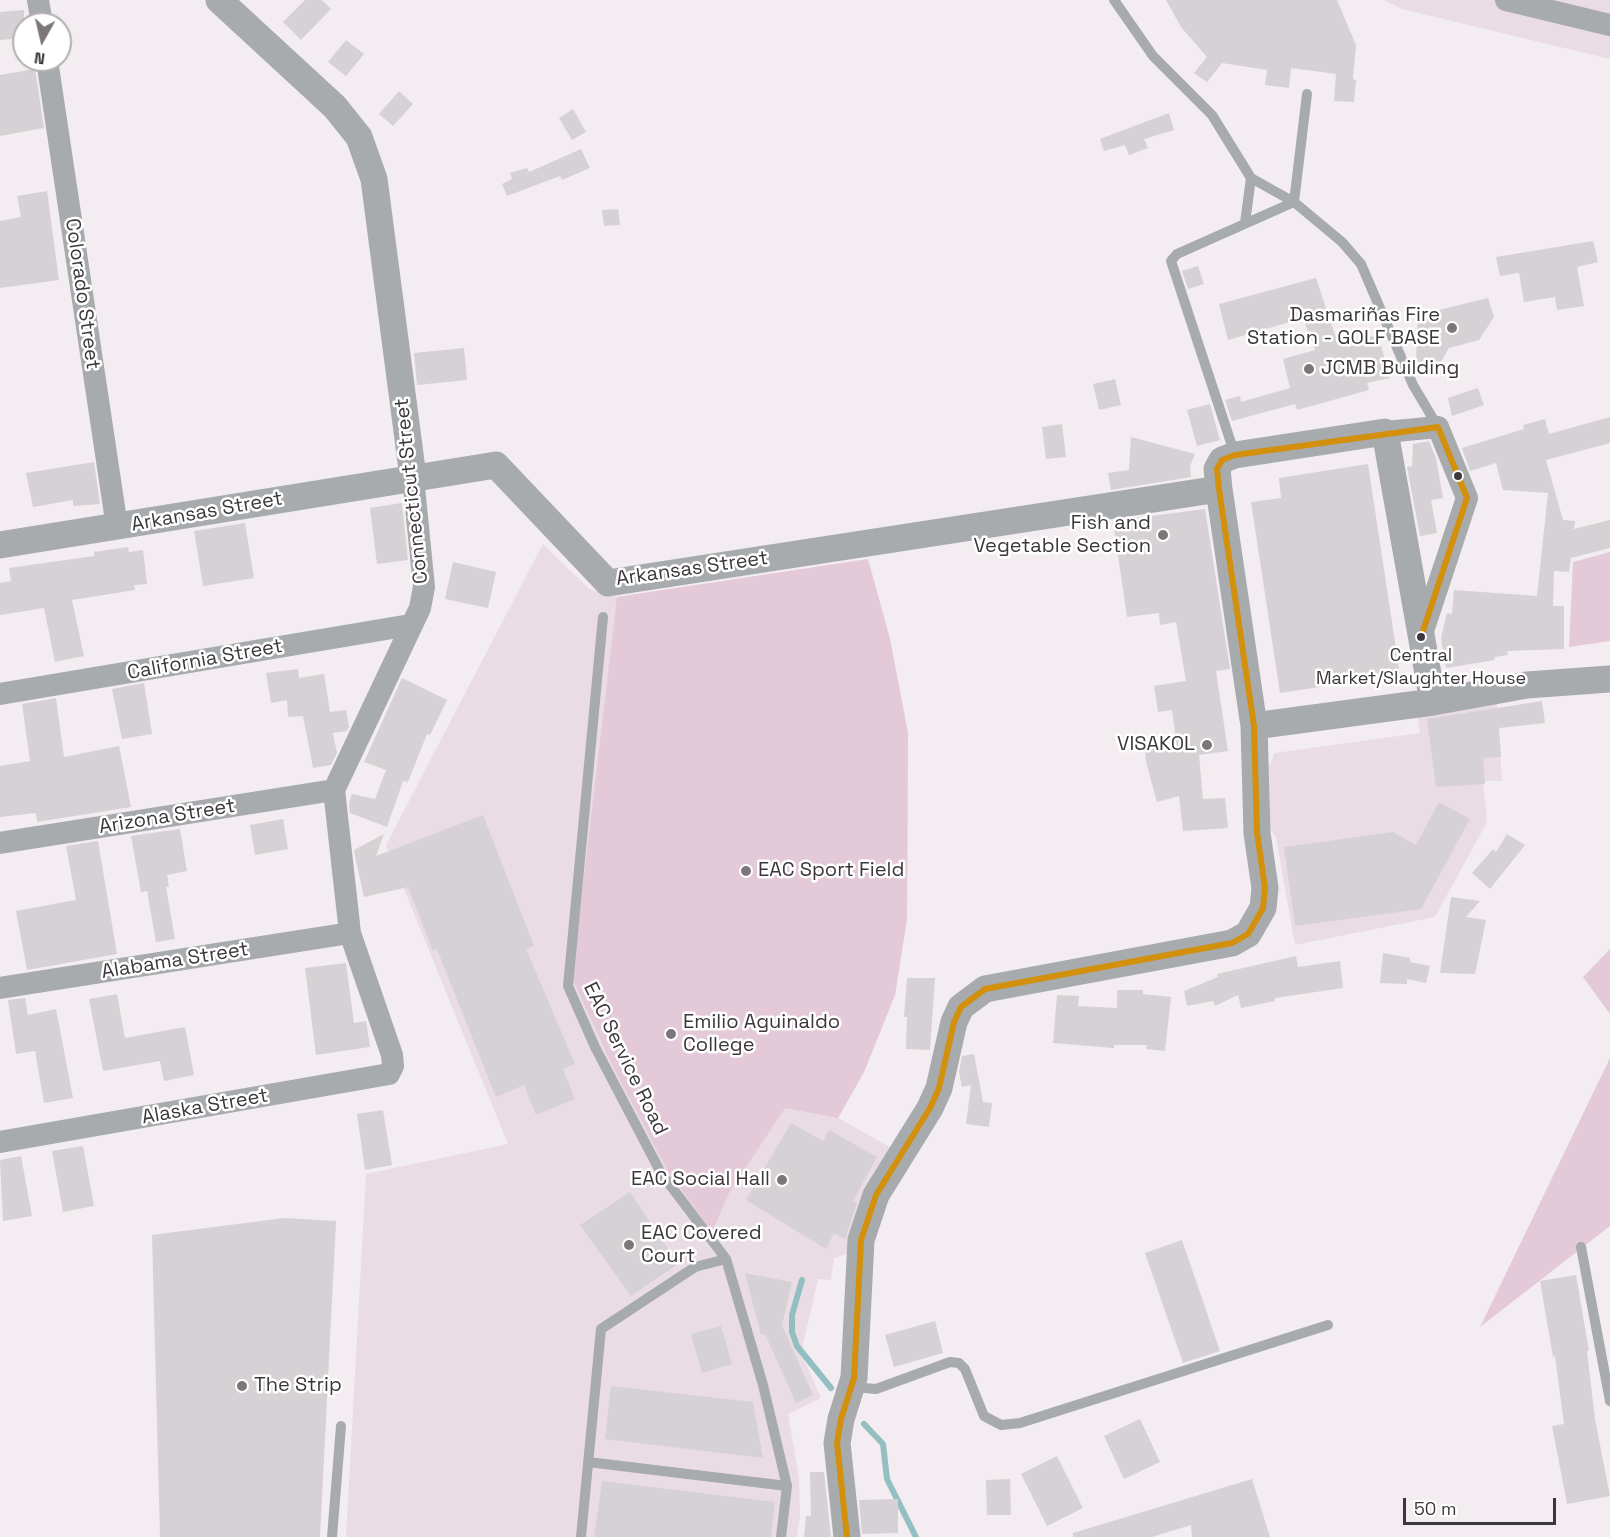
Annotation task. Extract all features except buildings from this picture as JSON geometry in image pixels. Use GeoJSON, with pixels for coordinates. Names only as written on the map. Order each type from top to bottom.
{"type":"FeatureCollection","features":[{"type":"Feature","properties":{"kind":"street","name":"Connecticut Street"},"geometry":{"type":"LineString","coordinates":[[219,0],[335,106],[359,137],[376,190],[413,477],[424,587],[420,608],[334,790]]}},
{"type":"Feature","properties":{"kind":"street"},"geometry":{"type":"LineString","coordinates":[[1506,0],[1545,5],[1610,25]]}},
{"type":"Feature","properties":{"kind":"street","name":"Colorado Street"},"geometry":{"type":"LineString","coordinates":[[49,72],[117,527]]}},
{"type":"Feature","properties":{"kind":"street"},"geometry":{"type":"LineString","coordinates":[[848,1537],[837,1443],[848,1400],[861,1240],[876,1195],[934,1098],[954,1022],[961,1007],[985,988],[1232,943],[1248,934],[1263,908],[1265,888],[1257,833],[1254,726],[1219,489],[1219,463],[1227,456],[1385,432],[1438,427],[1467,498],[1421,637]]}},
{"type":"Feature","properties":{"kind":"street"},"geometry":{"type":"LineString","coordinates":[[1385,432],[1432,693]]}},
{"type":"Feature","properties":{"kind":"street","name":"Arkansas Street"},"geometry":{"type":"LineString","coordinates":[[0,545],[496,465],[608,583],[1219,489]]}},
{"type":"Feature","properties":{"kind":"street","name":"California Street"},"geometry":{"type":"LineString","coordinates":[[0,694],[410,625]]}},
{"type":"Feature","properties":{"kind":"street"},"geometry":{"type":"LineString","coordinates":[[1254,726],[1432,693],[1537,666],[1610,662]]}},
{"type":"Feature","properties":{"kind":"street"},"geometry":{"type":"LineString","coordinates":[[1432,693],[1610,679]]}},
{"type":"Feature","properties":{"kind":"street"},"geometry":{"type":"LineString","coordinates":[[334,790],[350,933]]}},
{"type":"Feature","properties":{"kind":"street","name":"Arizona Street"},"geometry":{"type":"LineString","coordinates":[[0,843],[334,790]]}},
{"type":"Feature","properties":{"kind":"street","name":"Alabama Street"},"geometry":{"type":"LineString","coordinates":[[0,988],[350,933]]}},
{"type":"Feature","properties":{"kind":"street","name":"Alaska Street"},"geometry":{"type":"LineString","coordinates":[[0,1142],[389,1074],[393,1066],[392,1055],[350,933]]}},
{"type":"Feature","properties":{"kind":"lane"},"geometry":{"type":"LineString","coordinates":[[1114,0],[1153,56],[1212,115],[1251,178],[1294,202],[1342,242],[1361,264],[1413,385],[1438,427]]}},
{"type":"Feature","properties":{"kind":"lane"},"geometry":{"type":"LineString","coordinates":[[1294,202],[1307,94]]}},
{"type":"Feature","properties":{"kind":"lane"},"geometry":{"type":"LineString","coordinates":[[1245,223],[1251,178]]}},
{"type":"Feature","properties":{"kind":"lane"},"geometry":{"type":"LineString","coordinates":[[1234,455],[1171,261],[1177,254],[1294,202]]}},
{"type":"Feature","properties":{"kind":"lane","name":"EAC Service Road"},"geometry":{"type":"LineString","coordinates":[[603,616],[568,986],[595,1047],[661,1173],[726,1259],[763,1385],[787,1486]]}},
{"type":"Feature","properties":{"kind":"lane"},"geometry":{"type":"LineString","coordinates":[[1581,1247],[1609,1385],[1610,1401]]}},
{"type":"Feature","properties":{"kind":"lane"},"geometry":{"type":"LineString","coordinates":[[581,1537],[601,1329],[695,1267],[726,1259]]}},
{"type":"Feature","properties":{"kind":"lane"},"geometry":{"type":"LineString","coordinates":[[848,1400],[950,1362],[959,1363],[965,1369],[984,1416],[1001,1425],[1020,1423],[1328,1325]]}},
{"type":"Feature","properties":{"kind":"lane"},"geometry":{"type":"LineString","coordinates":[[332,1537],[341,1426]]}},
{"type":"Feature","properties":{"kind":"lane"},"geometry":{"type":"LineString","coordinates":[[588,1462],[787,1486],[781,1537]]}},
{"type":"Feature","properties":{"kind":"shaded area"},"geometry":{"type":"Polygon","coordinates":[[[1384,0],[1610,0],[1610,59],[1402,9],[1384,0]]]}},
{"type":"Feature","properties":{"kind":"shaded area","name":"Emilio Aguinaldo College"},"geometry":{"type":"Polygon","coordinates":[[[543,544],[589,589],[617,597],[868,559],[890,639],[908,733],[907,919],[895,995],[864,1072],[838,1118],[902,1154],[859,1250],[834,1258],[831,1280],[818,1279],[801,1353],[821,1398],[788,1414],[799,1479],[800,1516],[797,1537],[346,1537],[366,1174],[508,1144],[386,845],[543,544]]]}},
{"type":"Feature","properties":{"kind":"shaded area"},"geometry":{"type":"Polygon","coordinates":[[[1610,552],[1610,641],[1569,647],[1573,562],[1610,552]]]}},
{"type":"Feature","properties":{"kind":"shaded area","name":"EAC Sport Field"},"geometry":{"type":"Polygon","coordinates":[[[868,559],[890,639],[908,733],[907,919],[895,995],[864,1072],[838,1118],[785,1108],[729,1193],[712,1232],[667,1170],[611,1063],[572,978],[617,597],[868,559]]]}},
{"type":"Feature","properties":{"kind":"shaded area"},"geometry":{"type":"Polygon","coordinates":[[[1497,702],[1502,781],[1483,781],[1487,822],[1435,917],[1295,945],[1276,837],[1270,829],[1269,766],[1275,753],[1420,733],[1417,713],[1497,702]]]}},
{"type":"Feature","properties":{"kind":"shaded area"},"geometry":{"type":"Polygon","coordinates":[[[1610,949],[1610,1014],[1583,977],[1610,949]]]}},
{"type":"Feature","properties":{"kind":"shaded area"},"geometry":{"type":"Polygon","coordinates":[[[1610,1058],[1610,1226],[1480,1327],[1610,1058]]]}},
{"type":"Feature","properties":{"kind":"waterway"},"geometry":{"type":"LineString","coordinates":[[802,1280],[792,1315],[792,1332],[797,1346],[831,1388]]}},
{"type":"Feature","properties":{"kind":"waterway"},"geometry":{"type":"LineString","coordinates":[[864,1424],[883,1444],[887,1479],[916,1537]]}},
{"type":"Feature","properties":{"kind":"transit line"},"geometry":{"type":"LineString","coordinates":[[847,1537],[837,1443],[841,1419],[854,1378],[861,1240],[876,1195],[930,1108],[939,1088],[954,1022],[961,1007],[985,989],[1232,943],[1248,934],[1263,908],[1265,888],[1257,833],[1254,726],[1219,489],[1217,469],[1222,460],[1235,455],[1438,427],[1467,498],[1421,637]]}},
{"type":"Feature","properties":{"kind":"place","name":"Dasmariñas Fire Station - GOLF BASE"},"geometry":{"type":"Point","coordinates":[1452,328]}},
{"type":"Feature","properties":{"kind":"place","name":"JCMB Building"},"geometry":{"type":"Point","coordinates":[1309,369]}},
{"type":"Feature","properties":{"kind":"place","name":"Fish and Vegetable Section"},"geometry":{"type":"Point","coordinates":[1163,535]}},
{"type":"Feature","properties":{"kind":"place","name":"Central Market/Slaughter House"},"geometry":{"type":"Point","coordinates":[1421,637]}},
{"type":"Feature","properties":{"kind":"place","name":"VISAKOL"},"geometry":{"type":"Point","coordinates":[1207,745]}},
{"type":"Feature","properties":{"kind":"place","name":"EAC Sport Field"},"geometry":{"type":"Point","coordinates":[746,871]}},
{"type":"Feature","properties":{"kind":"place","name":"Emilio Aguinaldo College"},"geometry":{"type":"Point","coordinates":[671,1034]}},
{"type":"Feature","properties":{"kind":"place","name":"EAC Social Hall"},"geometry":{"type":"Point","coordinates":[782,1180]}},
{"type":"Feature","properties":{"kind":"place","name":"EAC Covered Court"},"geometry":{"type":"Point","coordinates":[629,1245]}},
{"type":"Feature","properties":{"kind":"place","name":"The Strip"},"geometry":{"type":"Point","coordinates":[242,1386]}}]}
